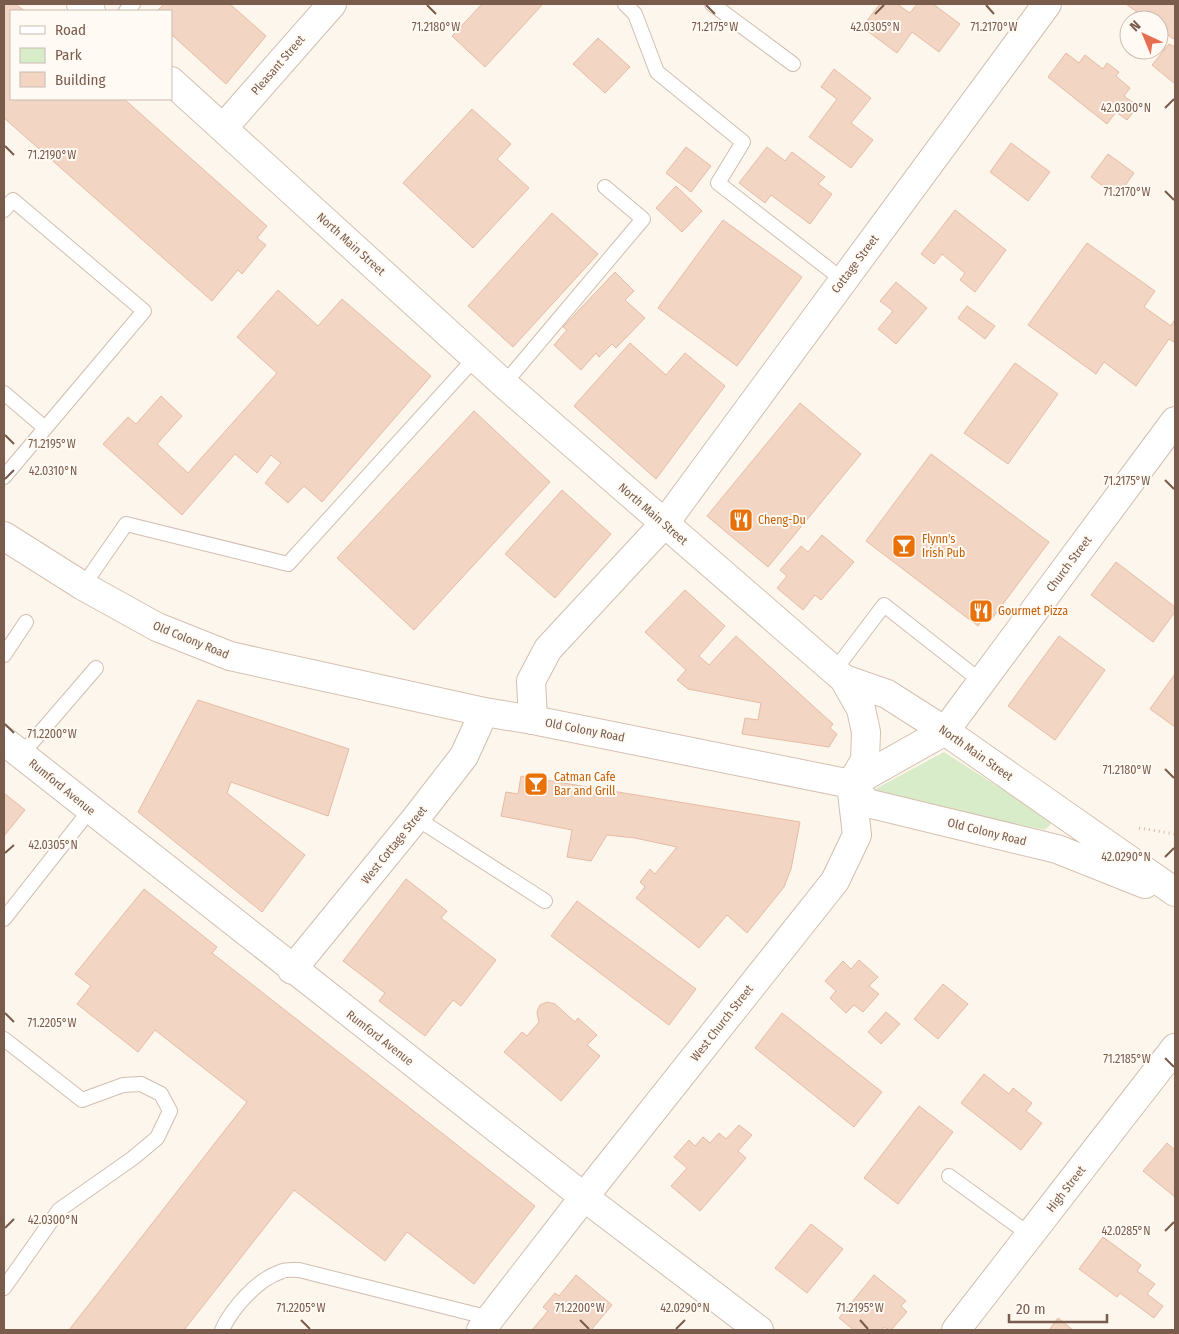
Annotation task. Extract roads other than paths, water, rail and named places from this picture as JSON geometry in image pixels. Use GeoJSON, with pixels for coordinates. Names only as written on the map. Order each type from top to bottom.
{"type":"FeatureCollection","features":[{"type":"Feature","properties":{"kind":"street","name":"Pleasant Street"},"geometry":{"type":"LineString","coordinates":[[224,127],[332,4]]}},
{"type":"Feature","properties":{"kind":"street","name":"Cottage Street"},"geometry":{"type":"LineString","coordinates":[[664,524],[1047,4]]}},
{"type":"Feature","properties":{"kind":"street","name":"North Main Street"},"geometry":{"type":"LineString","coordinates":[[172,82],[224,127],[504,384],[839,675],[887,694],[945,731],[1175,892]]}},
{"type":"Feature","properties":{"kind":"street","name":"Church Street"},"geometry":{"type":"LineString","coordinates":[[945,731],[1170,438]]}},
{"type":"Feature","properties":{"kind":"street"},"geometry":{"type":"LineString","coordinates":[[534,720],[532,681],[548,650],[664,524]]}},
{"type":"Feature","properties":{"kind":"street","name":"Old Colony Road"},"geometry":{"type":"LineString","coordinates":[[4,536],[83,586],[157,627],[230,656],[484,712],[534,720],[851,784],[867,804],[1057,849],[1175,897]]}},
{"type":"Feature","properties":{"kind":"street"},"geometry":{"type":"LineString","coordinates":[[839,675],[861,710],[866,732],[865,760],[851,784]]}},
{"type":"Feature","properties":{"kind":"street","name":"West Cottage Street"},"geometry":{"type":"LineString","coordinates":[[292,970],[464,756],[484,712]]}},
{"type":"Feature","properties":{"kind":"street"},"geometry":{"type":"LineString","coordinates":[[851,784],[945,731]]}},
{"type":"Feature","properties":{"kind":"street","name":"Rumford Avenue"},"geometry":{"type":"LineString","coordinates":[[13,748],[292,970],[584,1197],[759,1330]]}},
{"type":"Feature","properties":{"kind":"street","name":"West Church Street"},"geometry":{"type":"LineString","coordinates":[[486,1324],[584,1197],[835,881],[857,835],[851,784]]}},
{"type":"Feature","properties":{"kind":"street","name":"High Street"},"geometry":{"type":"LineString","coordinates":[[956,1330],[1175,1048]]}},
{"type":"Feature","properties":{"kind":"lane"},"geometry":{"type":"LineString","coordinates":[[624,4],[635,14],[657,72],[743,142],[718,183],[843,280]]}},
{"type":"Feature","properties":{"kind":"lane"},"geometry":{"type":"LineString","coordinates":[[712,4],[793,64]]}},
{"type":"Feature","properties":{"kind":"lane"},"geometry":{"type":"LineString","coordinates":[[504,384],[643,219],[605,187]]}},
{"type":"Feature","properties":{"kind":"lane"},"geometry":{"type":"LineString","coordinates":[[4,210],[13,200],[144,310],[4,477]]}},
{"type":"Feature","properties":{"kind":"lane"},"geometry":{"type":"LineString","coordinates":[[83,586],[126,524],[288,564],[476,358]]}},
{"type":"Feature","properties":{"kind":"lane"},"geometry":{"type":"LineString","coordinates":[[4,392],[45,428]]}},
{"type":"Feature","properties":{"kind":"lane"},"geometry":{"type":"LineString","coordinates":[[839,675],[884,605],[982,682]]}},
{"type":"Feature","properties":{"kind":"lane"},"geometry":{"type":"LineString","coordinates":[[4,655],[26,622]]}},
{"type":"Feature","properties":{"kind":"lane"},"geometry":{"type":"LineString","coordinates":[[13,748],[96,668]]}},
{"type":"Feature","properties":{"kind":"lane"},"geometry":{"type":"LineString","coordinates":[[4,919],[90,810]]}},
{"type":"Feature","properties":{"kind":"lane"},"geometry":{"type":"LineString","coordinates":[[416,818],[545,901]]}},
{"type":"Feature","properties":{"kind":"lane"},"geometry":{"type":"LineString","coordinates":[[4,1039],[82,1100],[123,1085],[141,1084],[161,1094],[170,1111],[157,1138],[133,1158],[59,1210],[4,1288]]}},
{"type":"Feature","properties":{"kind":"lane"},"geometry":{"type":"LineString","coordinates":[[949,1176],[1030,1235]]}},
{"type":"Feature","properties":{"kind":"lane"},"geometry":{"type":"LineString","coordinates":[[222,1330],[242,1300],[261,1282],[281,1271],[299,1270],[486,1324]]}},
{"type":"Feature","properties":{"kind":"place","name":"Cheng-Du"},"geometry":{"type":"Point","coordinates":[741,520]}},
{"type":"Feature","properties":{"kind":"place","name":"Flynn's Irish Pub"},"geometry":{"type":"Point","coordinates":[904,546]}},
{"type":"Feature","properties":{"kind":"place","name":"Gourmet Pizza"},"geometry":{"type":"Point","coordinates":[981,611]}},
{"type":"Feature","properties":{"kind":"place","name":"Catman Cafe Bar and Grill"},"geometry":{"type":"Point","coordinates":[536,784]}}]}
